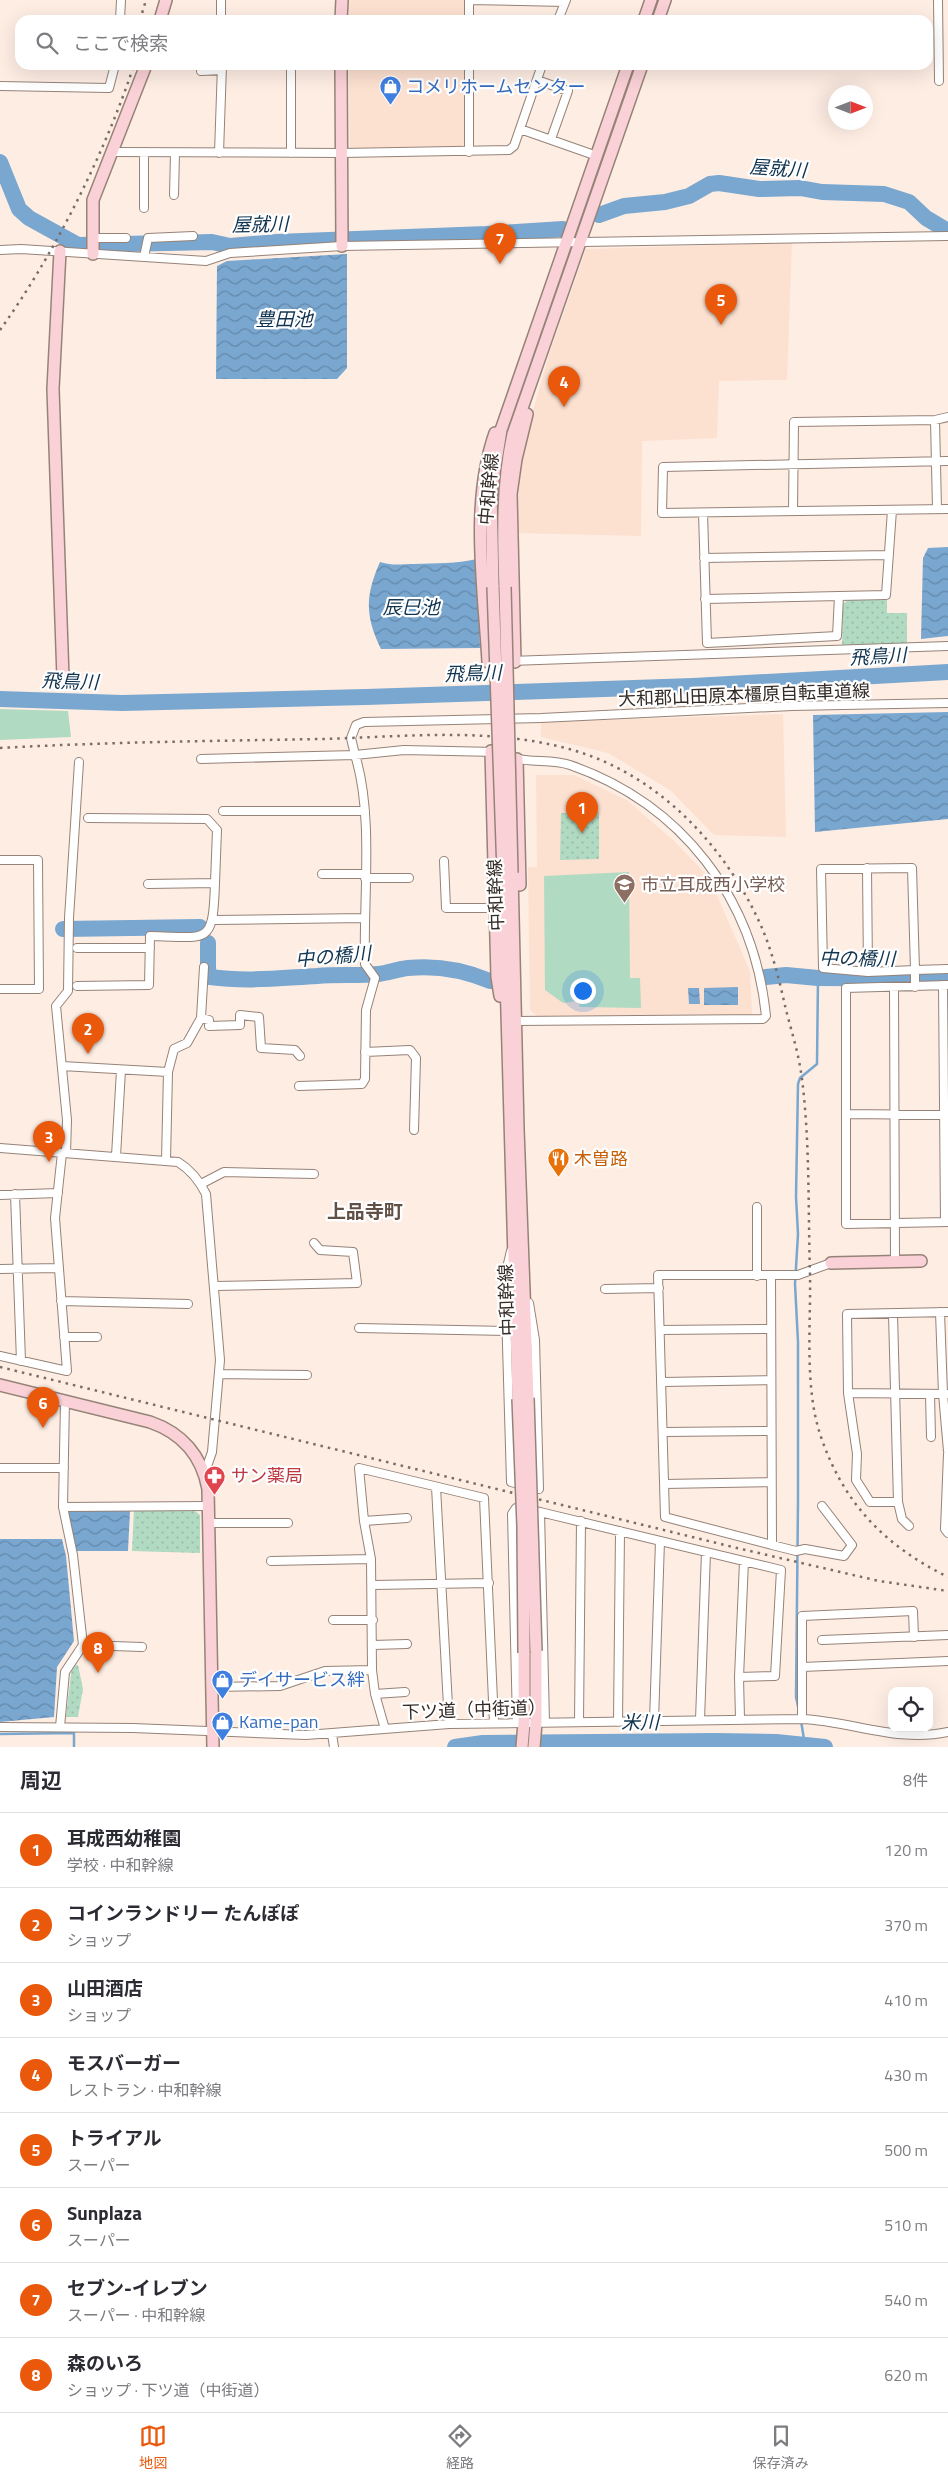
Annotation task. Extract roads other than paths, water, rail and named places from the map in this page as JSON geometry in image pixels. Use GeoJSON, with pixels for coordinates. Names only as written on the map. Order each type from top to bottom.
{"type":"FeatureCollection","features":[{"type":"Feature","properties":{"kind":"main road"},"geometry":{"type":"LineString","coordinates":[[162,15],[166,0]]}},
{"type":"Feature","properties":{"kind":"main road"},"geometry":{"type":"LineString","coordinates":[[341,15],[342,0]]}},
{"type":"Feature","properties":{"kind":"main road"},"geometry":{"type":"LineString","coordinates":[[646,15],[651,0]]}},
{"type":"Feature","properties":{"kind":"main road"},"geometry":{"type":"LineString","coordinates":[[660,15],[665,0]]}},
{"type":"Feature","properties":{"kind":"main road"},"geometry":{"type":"LineString","coordinates":[[93,245],[93,200],[144,70]]}},
{"type":"Feature","properties":{"kind":"main road"},"geometry":{"type":"LineString","coordinates":[[341,70],[342,246]]}},
{"type":"Feature","properties":{"kind":"main road","name":"中和幹線"},"geometry":{"type":"LineString","coordinates":[[534,1747],[530,1725],[524,1653],[524,1272],[516,1021],[508,873],[499,587],[491,492],[502,430],[626,70]]}},
{"type":"Feature","properties":{"kind":"main road","name":"中和幹線"},"geometry":{"type":"LineString","coordinates":[[499,587],[506,467],[513,434],[640,70]]}},
{"type":"Feature","properties":{"kind":"main road"},"geometry":{"type":"LineString","coordinates":[[60,252],[53,389],[64,678]]}},
{"type":"Feature","properties":{"kind":"main road"},"geometry":{"type":"LineString","coordinates":[[488,662],[481,529],[486,460],[507,399],[525,365]]}},
{"type":"Feature","properties":{"kind":"main road"},"geometry":{"type":"LineString","coordinates":[[514,662],[511,494],[516,459],[528,409],[529,390]]}},
{"type":"Feature","properties":{"kind":"main road"},"geometry":{"type":"LineString","coordinates":[[502,661],[504,717]]}},
{"type":"Feature","properties":{"kind":"main road"},"geometry":{"type":"LineString","coordinates":[[491,751],[497,977],[507,1034]]}},
{"type":"Feature","properties":{"kind":"main road"},"geometry":{"type":"LineString","coordinates":[[516,1021],[523,1002],[517,759]]}},
{"type":"Feature","properties":{"kind":"main road","name":"中和幹線"},"geometry":{"type":"LineString","coordinates":[[508,873],[507,1034],[513,1242],[536,1651],[530,1725],[522,1747]]}},
{"type":"Feature","properties":{"kind":"main road"},"geometry":{"type":"LineString","coordinates":[[831,1263],[921,1261]]}},
{"type":"Feature","properties":{"kind":"main road"},"geometry":{"type":"LineString","coordinates":[[0,1385],[163,1426],[187,1444],[205,1472],[208,1506],[213,1747]]}},
{"type":"Feature","properties":{"kind":"street"},"geometry":{"type":"LineString","coordinates":[[120,15],[121,0]]}},
{"type":"Feature","properties":{"kind":"street"},"geometry":{"type":"LineString","coordinates":[[221,0],[222,15]]}},
{"type":"Feature","properties":{"kind":"street"},"geometry":{"type":"LineString","coordinates":[[469,15],[469,0],[565,1],[560,15]]}},
{"type":"Feature","properties":{"kind":"street"},"geometry":{"type":"LineString","coordinates":[[938,0],[939,81]]}},
{"type":"Feature","properties":{"kind":"street"},"geometry":{"type":"LineString","coordinates":[[0,86],[109,88],[114,70]]}},
{"type":"Feature","properties":{"kind":"street"},"geometry":{"type":"LineString","coordinates":[[201,71],[208,70]]}},
{"type":"Feature","properties":{"kind":"street"},"geometry":{"type":"LineString","coordinates":[[219,153],[222,70]]}},
{"type":"Feature","properties":{"kind":"street"},"geometry":{"type":"LineString","coordinates":[[291,153],[292,70]]}},
{"type":"Feature","properties":{"kind":"street"},"geometry":{"type":"LineString","coordinates":[[469,70],[469,152]]}},
{"type":"Feature","properties":{"kind":"street"},"geometry":{"type":"LineString","coordinates":[[113,152],[342,153],[509,150],[514,146],[540,70]]}},
{"type":"Feature","properties":{"kind":"street"},"geometry":{"type":"LineString","coordinates":[[537,80],[568,91],[552,139]]}},
{"type":"Feature","properties":{"kind":"street"},"geometry":{"type":"LineString","coordinates":[[520,129],[597,156]]}},
{"type":"Feature","properties":{"kind":"street"},"geometry":{"type":"LineString","coordinates":[[144,152],[144,208]]}},
{"type":"Feature","properties":{"kind":"street"},"geometry":{"type":"LineString","coordinates":[[174,195],[175,153]]}},
{"type":"Feature","properties":{"kind":"street"},"geometry":{"type":"LineString","coordinates":[[144,257],[148,238],[193,236]]}},
{"type":"Feature","properties":{"kind":"street"},"geometry":{"type":"LineString","coordinates":[[93,245],[144,257],[206,261],[230,253],[342,246],[948,236]]}},
{"type":"Feature","properties":{"kind":"street"},"geometry":{"type":"LineString","coordinates":[[0,250],[60,252],[126,238]]}},
{"type":"Feature","properties":{"kind":"street"},"geometry":{"type":"LineString","coordinates":[[793,511],[794,422],[935,420],[948,417]]}},
{"type":"Feature","properties":{"kind":"street"},"geometry":{"type":"LineString","coordinates":[[935,420],[937,509]]}},
{"type":"Feature","properties":{"kind":"street"},"geometry":{"type":"LineString","coordinates":[[948,461],[663,467],[662,513],[948,509]]}},
{"type":"Feature","properties":{"kind":"street"},"geometry":{"type":"LineString","coordinates":[[705,599],[886,595],[892,510]]}},
{"type":"Feature","properties":{"kind":"street"},"geometry":{"type":"LineString","coordinates":[[704,513],[707,643],[837,636],[839,596]]}},
{"type":"Feature","properties":{"kind":"street"},"geometry":{"type":"LineString","coordinates":[[704,558],[889,555]]}},
{"type":"Feature","properties":{"kind":"street"},"geometry":{"type":"LineString","coordinates":[[502,661],[948,646]]}},
{"type":"Feature","properties":{"kind":"street","name":"大和郡山田原本橿原自転車道線"},"geometry":{"type":"LineString","coordinates":[[365,1052],[366,1010],[373,975],[365,964],[365,811],[360,770],[351,738],[356,725],[364,722],[504,717],[540,718],[792,706],[948,703]]}},
{"type":"Feature","properties":{"kind":"street"},"geometry":{"type":"LineString","coordinates":[[201,759],[355,755],[404,750],[491,751],[517,759],[568,764],[603,778],[651,807],[687,838],[729,894],[746,928],[756,960],[766,1016],[763,1019],[516,1021]]}},
{"type":"Feature","properties":{"kind":"street"},"geometry":{"type":"LineString","coordinates":[[0,1356],[67,1371],[55,1218],[67,1120],[56,1006],[68,991],[69,918],[79,762]]}},
{"type":"Feature","properties":{"kind":"street"},"geometry":{"type":"LineString","coordinates":[[223,811],[365,811]]}},
{"type":"Feature","properties":{"kind":"street"},"geometry":{"type":"LineString","coordinates":[[77,986],[149,985],[150,936],[199,937],[209,931],[214,920],[216,830],[207,819],[88,818]]}},
{"type":"Feature","properties":{"kind":"street"},"geometry":{"type":"LineString","coordinates":[[0,860],[38,860],[39,989],[0,989]]}},
{"type":"Feature","properties":{"kind":"street"},"geometry":{"type":"LineString","coordinates":[[444,861],[446,908],[495,908]]}},
{"type":"Feature","properties":{"kind":"street"},"geometry":{"type":"LineString","coordinates":[[867,868],[868,972]]}},
{"type":"Feature","properties":{"kind":"street"},"geometry":{"type":"LineString","coordinates":[[915,979],[912,868],[821,869],[823,968],[868,972],[915,979],[945,985],[947,1222],[846,1224],[846,988],[894,987],[915,979],[948,968]]}},
{"type":"Feature","properties":{"kind":"street"},"geometry":{"type":"LineString","coordinates":[[322,874],[409,878]]}},
{"type":"Feature","properties":{"kind":"street"},"geometry":{"type":"LineString","coordinates":[[148,884],[215,883]]}},
{"type":"Feature","properties":{"kind":"street"},"geometry":{"type":"LineString","coordinates":[[214,920],[364,918]]}},
{"type":"Feature","properties":{"kind":"street"},"geometry":{"type":"LineString","coordinates":[[77,948],[150,948]]}},
{"type":"Feature","properties":{"kind":"street"},"geometry":{"type":"LineString","coordinates":[[166,1160],[168,1072],[174,1049],[187,1043],[201,1018],[204,967]]}},
{"type":"Feature","properties":{"kind":"street"},"geometry":{"type":"LineString","coordinates":[[894,987],[895,1261]]}},
{"type":"Feature","properties":{"kind":"street"},"geometry":{"type":"LineString","coordinates":[[201,1018],[209,1020],[210,1026],[240,1025],[240,1015],[259,1017],[261,1048],[295,1050],[300,1056]]}},
{"type":"Feature","properties":{"kind":"street"},"geometry":{"type":"LineString","coordinates":[[299,1086],[362,1084],[365,1079],[365,1052],[410,1050],[416,1058],[414,1130]]}},
{"type":"Feature","properties":{"kind":"street"},"geometry":{"type":"LineString","coordinates":[[62,1066],[168,1072]]}},
{"type":"Feature","properties":{"kind":"street"},"geometry":{"type":"LineString","coordinates":[[116,1156],[121,1070]]}},
{"type":"Feature","properties":{"kind":"street"},"geometry":{"type":"LineString","coordinates":[[846,1114],[946,1115]]}},
{"type":"Feature","properties":{"kind":"street"},"geometry":{"type":"LineString","coordinates":[[0,1148],[178,1162],[187,1168],[201,1184],[206,1194],[215,1286],[219,1374],[212,1452],[205,1472]]}},
{"type":"Feature","properties":{"kind":"street"},"geometry":{"type":"LineString","coordinates":[[201,1184],[224,1172],[314,1174]]}},
{"type":"Feature","properties":{"kind":"street"},"geometry":{"type":"LineString","coordinates":[[0,1195],[58,1193]]}},
{"type":"Feature","properties":{"kind":"street"},"geometry":{"type":"LineString","coordinates":[[15,1194],[21,1361]]}},
{"type":"Feature","properties":{"kind":"street"},"geometry":{"type":"LineString","coordinates":[[757,1207],[757,1276]]}},
{"type":"Feature","properties":{"kind":"street"},"geometry":{"type":"LineString","coordinates":[[513,1242],[505,1276],[511,1482],[539,1489],[535,1340],[524,1272]]}},
{"type":"Feature","properties":{"kind":"street"},"geometry":{"type":"LineString","coordinates":[[215,1286],[357,1283],[353,1252],[320,1250],[314,1243]]}},
{"type":"Feature","properties":{"kind":"street"},"geometry":{"type":"LineString","coordinates":[[822,1506],[852,1545],[844,1556],[805,1549],[796,1551],[665,1517],[663,1382],[658,1275],[798,1275],[831,1263]]}},
{"type":"Feature","properties":{"kind":"street"},"geometry":{"type":"LineString","coordinates":[[0,1269],[58,1268]]}},
{"type":"Feature","properties":{"kind":"street"},"geometry":{"type":"LineString","coordinates":[[771,1276],[772,1545]]}},
{"type":"Feature","properties":{"kind":"street"},"geometry":{"type":"LineString","coordinates":[[605,1289],[659,1288]]}},
{"type":"Feature","properties":{"kind":"street"},"geometry":{"type":"LineString","coordinates":[[61,1301],[188,1304]]}},
{"type":"Feature","properties":{"kind":"street"},"geometry":{"type":"LineString","coordinates":[[898,1502],[870,1502],[856,1480],[857,1454],[848,1393],[847,1314],[944,1312],[948,1453],[945,1529],[948,1533]]}},
{"type":"Feature","properties":{"kind":"street"},"geometry":{"type":"LineString","coordinates":[[893,1314],[898,1502],[902,1519],[909,1526]]}},
{"type":"Feature","properties":{"kind":"street"},"geometry":{"type":"LineString","coordinates":[[359,1328],[507,1330]]}},
{"type":"Feature","properties":{"kind":"street"},"geometry":{"type":"LineString","coordinates":[[660,1330],[771,1329]]}},
{"type":"Feature","properties":{"kind":"street"},"geometry":{"type":"LineString","coordinates":[[64,1337],[97,1337]]}},
{"type":"Feature","properties":{"kind":"street"},"geometry":{"type":"LineString","coordinates":[[219,1374],[307,1374]]}},
{"type":"Feature","properties":{"kind":"street"},"geometry":{"type":"LineString","coordinates":[[663,1382],[771,1380]]}},
{"type":"Feature","properties":{"kind":"street"},"geometry":{"type":"LineString","coordinates":[[848,1393],[945,1394]]}},
{"type":"Feature","properties":{"kind":"street"},"geometry":{"type":"LineString","coordinates":[[930,1394],[931,1437]]}},
{"type":"Feature","properties":{"kind":"street"},"geometry":{"type":"LineString","coordinates":[[60,1727],[65,1672],[83,1645],[73,1555],[63,1507],[64,1400]]}},
{"type":"Feature","properties":{"kind":"street"},"geometry":{"type":"LineString","coordinates":[[664,1432],[771,1431]]}},
{"type":"Feature","properties":{"kind":"street"},"geometry":{"type":"LineString","coordinates":[[0,1468],[64,1468]]}},
{"type":"Feature","properties":{"kind":"street"},"geometry":{"type":"LineString","coordinates":[[385,1729],[375,1694],[372,1670],[373,1585],[359,1468],[484,1498],[494,1723]]}},
{"type":"Feature","properties":{"kind":"street"},"geometry":{"type":"LineString","coordinates":[[664,1484],[771,1482]]}},
{"type":"Feature","properties":{"kind":"street"},"geometry":{"type":"LineString","coordinates":[[436,1487],[449,1724]]}},
{"type":"Feature","properties":{"kind":"street"},"geometry":{"type":"LineString","coordinates":[[63,1507],[208,1506]]}},
{"type":"Feature","properties":{"kind":"street"},"geometry":{"type":"LineString","coordinates":[[530,1725],[512,1514],[516,1508],[581,1521],[781,1570],[775,1676],[739,1678]]}},
{"type":"Feature","properties":{"kind":"street"},"geometry":{"type":"LineString","coordinates":[[530,1725],[540,1512]]}},
{"type":"Feature","properties":{"kind":"street"},"geometry":{"type":"LineString","coordinates":[[364,1521],[407,1518]]}},
{"type":"Feature","properties":{"kind":"street"},"geometry":{"type":"LineString","coordinates":[[579,1722],[581,1521]]}},
{"type":"Feature","properties":{"kind":"street"},"geometry":{"type":"LineString","coordinates":[[208,1523],[288,1523]]}},
{"type":"Feature","properties":{"kind":"street"},"geometry":{"type":"LineString","coordinates":[[618,1722],[620,1531]]}},
{"type":"Feature","properties":{"kind":"street"},"geometry":{"type":"LineString","coordinates":[[654,1721],[660,1541]]}},
{"type":"Feature","properties":{"kind":"street"},"geometry":{"type":"LineString","coordinates":[[700,1720],[706,1552]]}},
{"type":"Feature","properties":{"kind":"street"},"geometry":{"type":"LineString","coordinates":[[271,1561],[371,1559]]}},
{"type":"Feature","properties":{"kind":"street"},"geometry":{"type":"LineString","coordinates":[[740,1719],[739,1678],[744,1562]]}},
{"type":"Feature","properties":{"kind":"street"},"geometry":{"type":"LineString","coordinates":[[373,1585],[489,1583]]}},
{"type":"Feature","properties":{"kind":"street"},"geometry":{"type":"LineString","coordinates":[[802,1719],[802,1616],[913,1611],[914,1637]]}},
{"type":"Feature","properties":{"kind":"street"},"geometry":{"type":"LineString","coordinates":[[333,1620],[373,1620]]}},
{"type":"Feature","properties":{"kind":"street"},"geometry":{"type":"LineString","coordinates":[[822,1640],[948,1636]]}},
{"type":"Feature","properties":{"kind":"street"},"geometry":{"type":"LineString","coordinates":[[373,1645],[407,1644]]}},
{"type":"Feature","properties":{"kind":"street"},"geometry":{"type":"LineString","coordinates":[[83,1645],[142,1647]]}},
{"type":"Feature","properties":{"kind":"street"},"geometry":{"type":"LineString","coordinates":[[802,1667],[948,1661]]}},
{"type":"Feature","properties":{"kind":"street"},"geometry":{"type":"LineString","coordinates":[[213,1687],[280,1686],[326,1671],[372,1670]]}},
{"type":"Feature","properties":{"kind":"street"},"geometry":{"type":"LineString","coordinates":[[375,1694],[405,1692]]}},
{"type":"Feature","properties":{"kind":"street","name":"下ツ道（中街道）"},"geometry":{"type":"LineString","coordinates":[[0,1727],[332,1734],[449,1724],[494,1723],[530,1725],[579,1722],[802,1719],[825,1720],[873,1732],[914,1736],[948,1732]]}},
{"type":"Feature","properties":{"kind":"street"},"geometry":{"type":"LineString","coordinates":[[332,1734],[334,1747]]}},
{"type":"Feature","properties":{"kind":"water","name":"豊田池"},"geometry":{"type":"Polygon","coordinates":[[[347,254],[347,368],[337,379],[216,379],[217,266],[227,261],[347,254]]]}},
{"type":"Feature","properties":{"kind":"water"},"geometry":{"type":"Polygon","coordinates":[[[948,547],[948,636],[921,639],[923,558],[928,548],[948,547]]]}},
{"type":"Feature","properties":{"kind":"water","name":"辰巳池"},"geometry":{"type":"Polygon","coordinates":[[[477,559],[480,648],[381,649],[372,626],[369,606],[372,585],[380,562],[389,564],[438,563],[477,559]]]}},
{"type":"Feature","properties":{"kind":"water"},"geometry":{"type":"Polygon","coordinates":[[[948,712],[948,819],[815,832],[813,715],[948,712]]]}},
{"type":"Feature","properties":{"kind":"water"},"geometry":{"type":"Polygon","coordinates":[[[738,987],[738,1005],[704,1005],[704,988],[738,987]]]}},
{"type":"Feature","properties":{"kind":"water"},"geometry":{"type":"Polygon","coordinates":[[[688,988],[699,988],[700,1004],[689,1004],[688,988]]]}},
{"type":"Feature","properties":{"kind":"water"},"geometry":{"type":"Polygon","coordinates":[[[65,1510],[130,1511],[128,1551],[76,1551],[65,1510]]]}},
{"type":"Feature","properties":{"kind":"water"},"geometry":{"type":"Polygon","coordinates":[[[0,1539],[62,1539],[66,1556],[74,1641],[57,1667],[54,1717],[0,1722],[0,1539]]]}},
{"type":"Feature","properties":{"kind":"waterway","name":"屋就川"},"geometry":{"type":"LineString","coordinates":[[0,162],[19,209],[29,218],[78,245],[212,242],[230,246],[277,242],[563,229]]}},
{"type":"Feature","properties":{"kind":"waterway","name":"屋就川"},"geometry":{"type":"LineString","coordinates":[[599,215],[624,206],[665,202],[689,196],[710,184],[719,183],[759,189],[800,188],[822,192],[884,194],[909,202],[926,218],[948,231]]}},
{"type":"Feature","properties":{"kind":"waterway","name":"飛鳥川"},"geometry":{"type":"LineString","coordinates":[[0,699],[122,703],[366,697],[693,686],[948,672]]}},
{"type":"Feature","properties":{"kind":"waterway","name":"中の橋川"},"geometry":{"type":"LineString","coordinates":[[63,929],[200,927]]}},
{"type":"Feature","properties":{"kind":"waterway","name":"中の橋川"},"geometry":{"type":"LineString","coordinates":[[208,943],[208,969],[210,977],[277,979],[325,975],[370,975],[408,968],[429,967],[460,971],[490,981]]}},
{"type":"Feature","properties":{"kind":"waterway","name":"中の橋川"},"geometry":{"type":"LineString","coordinates":[[766,977],[786,975],[818,978],[948,979]]}},
{"type":"Feature","properties":{"kind":"waterway"},"geometry":{"type":"LineString","coordinates":[[799,1711],[796,1697],[798,1342],[795,1284],[798,1234],[796,1197],[798,1084],[800,1078],[817,1064],[818,978]]}},
{"type":"Feature","properties":{"kind":"waterway"},"geometry":{"type":"LineString","coordinates":[[801,1721],[805,1745]]}},
{"type":"Feature","properties":{"kind":"waterway"},"geometry":{"type":"LineString","coordinates":[[0,1734],[74,1733],[74,1747]]}},
{"type":"Feature","properties":{"kind":"waterway","name":"米川"},"geometry":{"type":"LineString","coordinates":[[455,1747],[483,1743],[715,1741],[776,1742],[825,1747]]}},
{"type":"Feature","properties":{"kind":"railway"},"geometry":{"type":"LineString","coordinates":[[142,15],[146,0]]}},
{"type":"Feature","properties":{"kind":"railway"},"geometry":{"type":"LineString","coordinates":[[0,330],[40,269],[76,202],[108,133],[132,70]]}},
{"type":"Feature","properties":{"kind":"railway"},"geometry":{"type":"LineString","coordinates":[[0,748],[416,735],[513,738],[545,743],[576,751],[607,763],[636,778],[663,797],[688,819],[730,870],[762,928],[779,979],[799,1061],[805,1103],[808,1152],[810,1377],[812,1398],[821,1437],[830,1461],[842,1483],[869,1520],[886,1537],[905,1551],[925,1565],[948,1577]]}},
{"type":"Feature","properties":{"kind":"railway"},"geometry":{"type":"LineString","coordinates":[[0,1367],[737,1548],[879,1581],[948,1591]]}},
{"type":"Feature","properties":{"kind":"place","name":"コメリホームセンター"},"geometry":{"type":"Point","coordinates":[390,106]}},
{"type":"Feature","properties":{"kind":"place","name":"セブン-イレブン"},"geometry":{"type":"Point","coordinates":[500,264]}},
{"type":"Feature","properties":{"kind":"place","name":"トライアル"},"geometry":{"type":"Point","coordinates":[721,325]}},
{"type":"Feature","properties":{"kind":"place","name":"モスバーガー"},"geometry":{"type":"Point","coordinates":[564,407]}},
{"type":"Feature","properties":{"kind":"place","name":"耳成西幼稚園"},"geometry":{"type":"Point","coordinates":[582,833]}},
{"type":"Feature","properties":{"kind":"place","name":"市立耳成西小学校"},"geometry":{"type":"Point","coordinates":[625,904]}},
{"type":"Feature","properties":{"kind":"place","name":"コインランドリー たんぽぽ"},"geometry":{"type":"Point","coordinates":[88,1054]}},
{"type":"Feature","properties":{"kind":"place","name":"山田酒店"},"geometry":{"type":"Point","coordinates":[49,1162]}},
{"type":"Feature","properties":{"kind":"place","name":"木曽路"},"geometry":{"type":"Point","coordinates":[558,1178]}},
{"type":"Feature","properties":{"kind":"place","name":"Sunplaza"},"geometry":{"type":"Point","coordinates":[43,1428]}},
{"type":"Feature","properties":{"kind":"place","name":"サン薬局"},"geometry":{"type":"Point","coordinates":[215,1495]}},
{"type":"Feature","properties":{"kind":"place","name":"森のいろ"},"geometry":{"type":"Point","coordinates":[98,1673]}},
{"type":"Feature","properties":{"kind":"place","name":"デイサービス絆"},"geometry":{"type":"Point","coordinates":[223,1699]}},
{"type":"Feature","properties":{"kind":"place","name":"Kame-pan"},"geometry":{"type":"Point","coordinates":[223,1741]}},
{"type":"Feature","properties":{"kind":"district","name":"上品寺町"},"geometry":{"type":"Point","coordinates":[365,1211]}}]}
